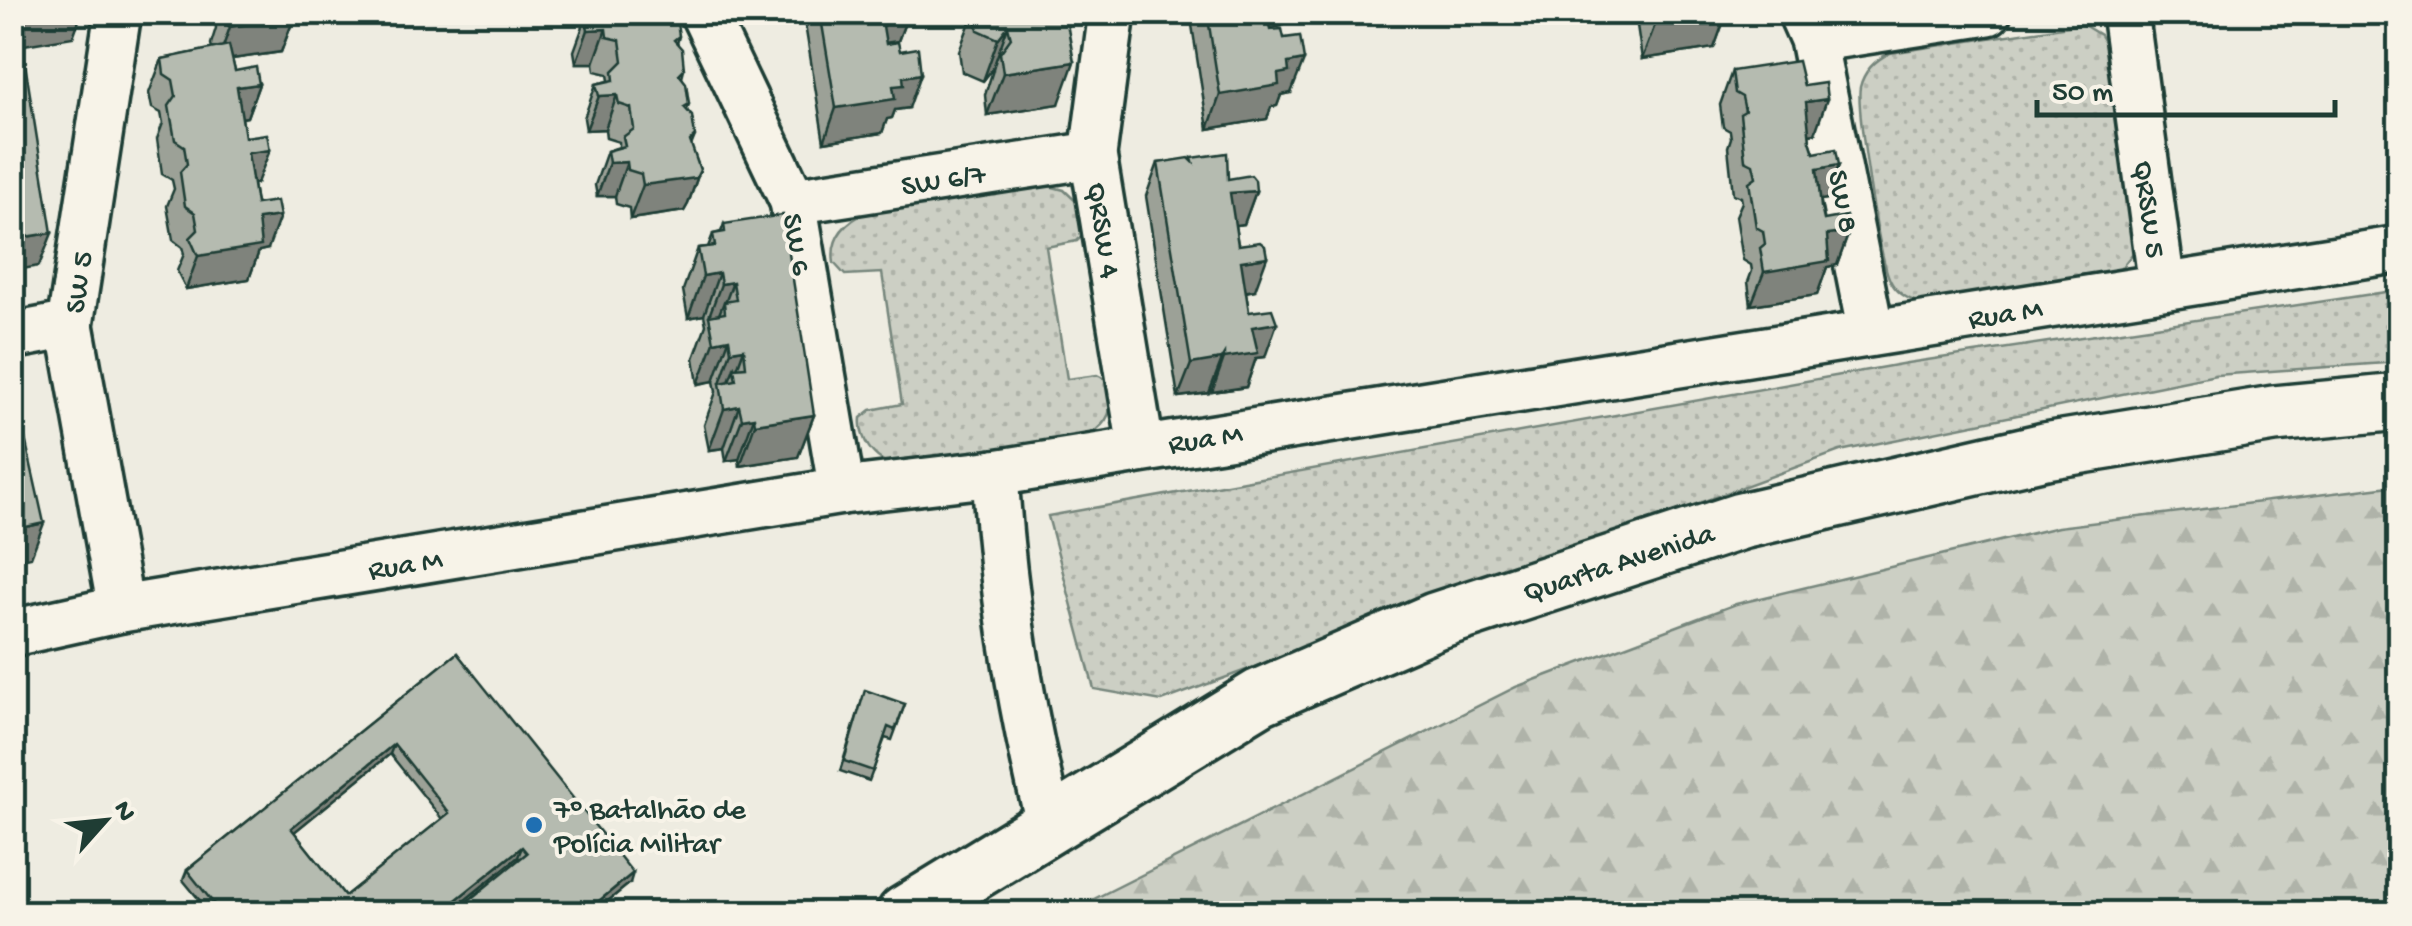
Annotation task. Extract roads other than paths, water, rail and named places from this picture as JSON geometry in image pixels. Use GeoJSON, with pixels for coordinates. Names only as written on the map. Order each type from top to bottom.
{"type":"FeatureCollection","features":[{"type":"Feature","properties":{"kind":"main road","name":"Quarta Avenida"},"geometry":{"type":"LineString","coordinates":[[905,914],[1260,696],[1436,622],[1741,521],[2044,451],[2274,414],[2400,402]]}},
{"type":"Feature","properties":{"kind":"street","name":"SW 5"},"geometry":{"type":"LineString","coordinates":[[118,12],[70,325],[121,610]]}},
{"type":"Feature","properties":{"kind":"street","name":"SW 6"},"geometry":{"type":"LineString","coordinates":[[703,12],[792,202],[842,491]]}},
{"type":"Feature","properties":{"kind":"street","name":"QRSW 4"},"geometry":{"type":"LineString","coordinates":[[1112,12],[1093,155],[1141,447]]}},
{"type":"Feature","properties":{"kind":"street"},"geometry":{"type":"LineString","coordinates":[[1807,26],[1988,12]]}},
{"type":"Feature","properties":{"kind":"street","name":"QRSW 5"},"geometry":{"type":"LineString","coordinates":[[2125,12],[2162,286]]}},
{"type":"Feature","properties":{"kind":"street","name":"SW 8"},"geometry":{"type":"LineString","coordinates":[[1807,26],[1871,333]]}},
{"type":"Feature","properties":{"kind":"street","name":"SW 6/7"},"geometry":{"type":"LineString","coordinates":[[792,202],[1093,155]]}},
{"type":"Feature","properties":{"kind":"street","name":"Rua M"},"geometry":{"type":"LineString","coordinates":[[12,633],[121,610],[842,491],[995,473],[2400,249]]}},
{"type":"Feature","properties":{"kind":"street"},"geometry":{"type":"LineString","coordinates":[[12,336],[70,325]]}},
{"type":"Feature","properties":{"kind":"street"},"geometry":{"type":"LineString","coordinates":[[995,473],[1000,570],[1030,747],[1050,822]]}},
{"type":"Feature","properties":{"kind":"place","name":"7º Batalhão de Polícia Militar"},"geometry":{"type":"Point","coordinates":[534,825]}}]}
